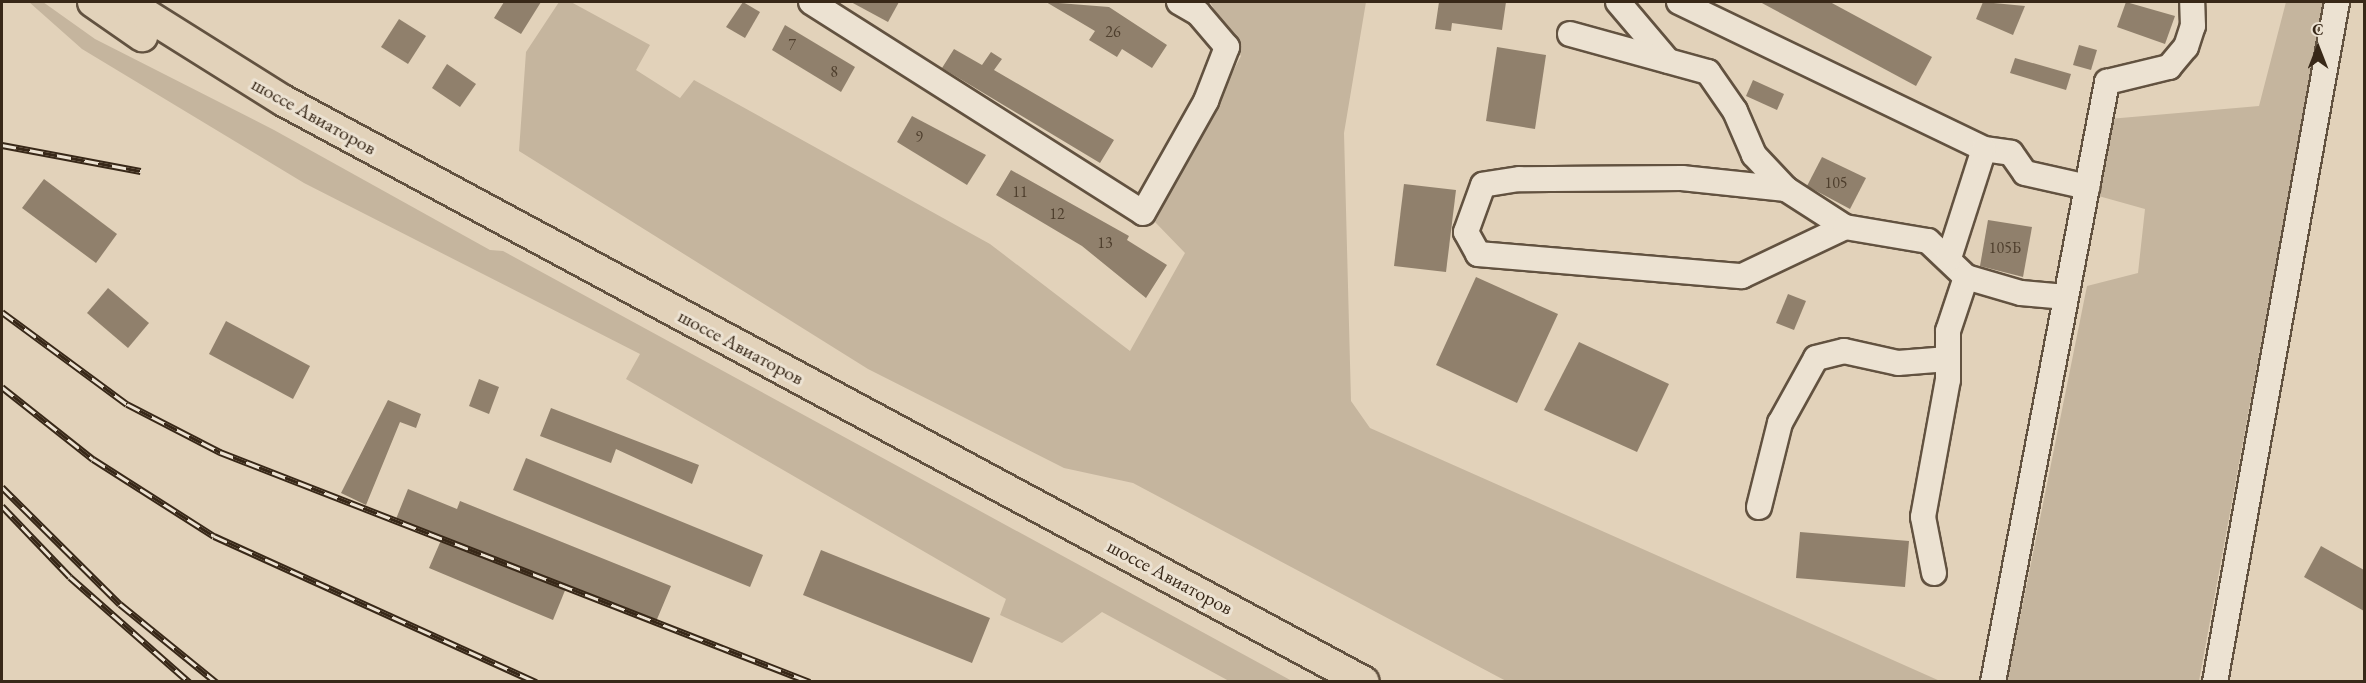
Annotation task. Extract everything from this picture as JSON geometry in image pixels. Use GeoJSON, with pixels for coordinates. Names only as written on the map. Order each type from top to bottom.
{"type":"FeatureCollection","features":[{"type":"Feature","properties":{"kind":"main road","name":"шоссе Авиаторов"},"geometry":{"type":"LineString","coordinates":[[93,2],[237,94],[1324,681]]}},
{"type":"Feature","properties":{"kind":"main road","name":"шоссе Авиаторов"},"geometry":{"type":"LineString","coordinates":[[126,2],[183,43],[284,102],[1364,681]]}},
{"type":"Feature","properties":{"kind":"street"},"geometry":{"type":"LineString","coordinates":[[811,2],[1143,213],[1206,101],[1227,47],[1198,13],[1179,2]]}},
{"type":"Feature","properties":{"kind":"street"},"geometry":{"type":"LineString","coordinates":[[1618,2],[1668,61]]}},
{"type":"Feature","properties":{"kind":"street"},"geometry":{"type":"LineString","coordinates":[[1679,2],[1984,149],[2010,153],[2025,172],[2087,188]]}},
{"type":"Feature","properties":{"kind":"street"},"geometry":{"type":"LineString","coordinates":[[1993,681],[2107,82],[2169,67],[2186,47],[2193,27],[2192,2]]}},
{"type":"Feature","properties":{"kind":"street"},"geometry":{"type":"LineString","coordinates":[[2215,681],[2337,2]]}},
{"type":"Feature","properties":{"kind":"street"},"geometry":{"type":"LineString","coordinates":[[1570,34],[1708,72],[1735,111],[1754,155],[1786,189],[1845,227],[1928,241],[1949,258],[1966,278],[2021,293],[2066,297]]}},
{"type":"Feature","properties":{"kind":"street"},"geometry":{"type":"LineString","coordinates":[[1949,258],[1984,149]]}},
{"type":"Feature","properties":{"kind":"street"},"geometry":{"type":"LineString","coordinates":[[1786,189],[1682,178],[1519,179],[1483,185],[1466,232],[1478,254],[1742,276],[1845,227]]}},
{"type":"Feature","properties":{"kind":"street"},"geometry":{"type":"LineString","coordinates":[[1934,573],[1923,516],[1948,359],[1948,331],[1966,278]]}},
{"type":"Feature","properties":{"kind":"street"},"geometry":{"type":"LineString","coordinates":[[1759,507],[1780,423],[1816,358],[1844,351],[1898,363],[1948,359]]}},
{"type":"Feature","properties":{"kind":"shaded area"},"geometry":{"type":"Polygon","coordinates":[[[29,2],[43,2],[95,39],[274,130],[490,250],[503,251],[1292,681],[1229,681],[1102,612],[1062,643],[1000,615],[1006,599],[626,379],[640,354],[304,183],[82,49],[29,2]]]}},
{"type":"Feature","properties":{"kind":"shaded area"},"geometry":{"type":"Polygon","coordinates":[[[559,2],[571,2],[650,45],[636,70],[680,98],[694,80],[990,244],[1130,351],[1185,253],[1155,222],[1241,56],[1210,2],[1366,2],[1344,133],[1351,401],[1370,428],[1940,681],[1506,681],[1133,483],[1064,468],[868,369],[519,151],[526,52],[559,2]]]}},
{"type":"Feature","properties":{"kind":"shaded area"},"geometry":{"type":"Polygon","coordinates":[[[2286,2],[2324,2],[2199,681],[2007,682],[2087,286],[2138,273],[2145,209],[2095,195],[2109,119],[2259,106],[2286,2]]]}},
{"type":"Feature","properties":{"kind":"building"},"geometry":{"type":"Polygon","coordinates":[[[504,2],[541,2],[521,34],[494,18],[504,2]]]}},
{"type":"Feature","properties":{"kind":"building"},"geometry":{"type":"Polygon","coordinates":[[[743,2],[760,12],[745,38],[726,27],[743,2]]]}},
{"type":"Feature","properties":{"kind":"building"},"geometry":{"type":"Polygon","coordinates":[[[851,2],[899,2],[888,22],[851,2]]]}},
{"type":"Feature","properties":{"kind":"building"},"geometry":{"type":"Polygon","coordinates":[[[1046,2],[1109,7],[1167,45],[1152,68],[1122,49],[1117,57],[1089,40],[1095,31],[1046,2]]]}},
{"type":"Feature","properties":{"kind":"building"},"geometry":{"type":"Polygon","coordinates":[[[1439,2],[1506,2],[1502,30],[1452,23],[1451,31],[1435,29],[1439,2]]]}},
{"type":"Feature","properties":{"kind":"building"},"geometry":{"type":"Polygon","coordinates":[[[1760,2],[1830,2],[1932,57],[1916,86],[1760,2]]]}},
{"type":"Feature","properties":{"kind":"building"},"geometry":{"type":"Polygon","coordinates":[[[1983,2],[2025,6],[2013,35],[1976,19],[1983,2]]]}},
{"type":"Feature","properties":{"kind":"building"},"geometry":{"type":"Polygon","coordinates":[[[2126,2],[2175,16],[2165,44],[2117,27],[2126,2]]]}},
{"type":"Feature","properties":{"kind":"building"},"geometry":{"type":"Polygon","coordinates":[[[399,19],[426,36],[408,64],[381,47],[399,19]]]}},
{"type":"Feature","properties":{"kind":"building"},"geometry":{"type":"Polygon","coordinates":[[[785,25],[855,67],[841,92],[772,50],[785,25]]]}},
{"type":"Feature","properties":{"kind":"building"},"geometry":{"type":"Polygon","coordinates":[[[2079,45],[2097,50],[2091,70],[2073,65],[2079,45]]]}},
{"type":"Feature","properties":{"kind":"building"},"geometry":{"type":"Polygon","coordinates":[[[1497,47],[1546,55],[1535,129],[1486,121],[1497,47]]]}},
{"type":"Feature","properties":{"kind":"building"},"geometry":{"type":"Polygon","coordinates":[[[954,49],[982,65],[991,52],[1002,59],[994,70],[1114,140],[1100,163],[942,68],[954,49]]]}},
{"type":"Feature","properties":{"kind":"building"},"geometry":{"type":"Polygon","coordinates":[[[2015,58],[2071,74],[2066,90],[2010,73],[2015,58]]]}},
{"type":"Feature","properties":{"kind":"building"},"geometry":{"type":"Polygon","coordinates":[[[447,64],[476,84],[460,107],[432,88],[447,64]]]}},
{"type":"Feature","properties":{"kind":"building"},"geometry":{"type":"Polygon","coordinates":[[[1753,80],[1784,94],[1777,110],[1746,96],[1753,80]]]}},
{"type":"Feature","properties":{"kind":"building"},"geometry":{"type":"Polygon","coordinates":[[[912,116],[986,155],[967,185],[897,142],[912,116]]]}},
{"type":"Feature","properties":{"kind":"building"},"geometry":{"type":"Polygon","coordinates":[[[1822,157],[1866,178],[1850,209],[1807,186],[1822,157]]]}},
{"type":"Feature","properties":{"kind":"building"},"geometry":{"type":"Polygon","coordinates":[[[1011,170],[1129,236],[1127,240],[1167,265],[1146,298],[1082,246],[996,195],[1011,170]]]}},
{"type":"Feature","properties":{"kind":"building"},"geometry":{"type":"Polygon","coordinates":[[[44,179],[117,234],[96,263],[22,208],[44,179]]]}},
{"type":"Feature","properties":{"kind":"building"},"geometry":{"type":"Polygon","coordinates":[[[1404,184],[1456,190],[1446,272],[1394,266],[1404,184]]]}},
{"type":"Feature","properties":{"kind":"building"},"geometry":{"type":"Polygon","coordinates":[[[1988,220],[2032,227],[2023,277],[1980,266],[1988,220]]]}},
{"type":"Feature","properties":{"kind":"building"},"geometry":{"type":"Polygon","coordinates":[[[1476,277],[1558,314],[1517,403],[1436,365],[1476,277]]]}},
{"type":"Feature","properties":{"kind":"building"},"geometry":{"type":"Polygon","coordinates":[[[108,288],[149,323],[128,348],[87,313],[108,288]]]}},
{"type":"Feature","properties":{"kind":"building"},"geometry":{"type":"Polygon","coordinates":[[[1788,294],[1806,301],[1794,330],[1776,323],[1788,294]]]}},
{"type":"Feature","properties":{"kind":"building"},"geometry":{"type":"Polygon","coordinates":[[[226,321],[310,366],[293,399],[209,354],[226,321]]]}},
{"type":"Feature","properties":{"kind":"building"},"geometry":{"type":"Polygon","coordinates":[[[1579,342],[1669,384],[1637,452],[1544,410],[1579,342]]]}},
{"type":"Feature","properties":{"kind":"building"},"geometry":{"type":"Polygon","coordinates":[[[479,379],[499,387],[489,414],[469,406],[479,379]]]}},
{"type":"Feature","properties":{"kind":"building"},"geometry":{"type":"Polygon","coordinates":[[[388,400],[421,414],[416,428],[400,422],[366,505],[341,493],[388,400]]]}},
{"type":"Feature","properties":{"kind":"building"},"geometry":{"type":"Polygon","coordinates":[[[551,408],[699,465],[692,484],[616,449],[611,463],[540,436],[551,408]]]}},
{"type":"Feature","properties":{"kind":"building"},"geometry":{"type":"Polygon","coordinates":[[[526,458],[763,555],[750,587],[513,490],[526,458]]]}},
{"type":"Feature","properties":{"kind":"building"},"geometry":{"type":"Polygon","coordinates":[[[408,489],[457,509],[460,501],[671,586],[655,624],[566,588],[553,620],[429,568],[442,538],[396,519],[408,489]]]}},
{"type":"Feature","properties":{"kind":"building"},"geometry":{"type":"Polygon","coordinates":[[[1800,532],[1909,541],[1905,587],[1796,578],[1800,532]]]}},
{"type":"Feature","properties":{"kind":"building"},"geometry":{"type":"Polygon","coordinates":[[[2321,546],[2364,570],[2364,611],[2304,577],[2321,546]]]}},
{"type":"Feature","properties":{"kind":"building"},"geometry":{"type":"Polygon","coordinates":[[[821,550],[990,618],[972,663],[803,595],[821,550]]]}},
{"type":"Feature","properties":{"kind":"railway"},"geometry":{"type":"LineString","coordinates":[[2,145],[141,171]]}},
{"type":"Feature","properties":{"kind":"railway"},"geometry":{"type":"LineString","coordinates":[[2,312],[127,404],[220,452],[810,682]]}},
{"type":"Feature","properties":{"kind":"railway"},"geometry":{"type":"LineString","coordinates":[[2,387],[93,459],[214,536],[536,682]]}},
{"type":"Feature","properties":{"kind":"railway"},"geometry":{"type":"LineString","coordinates":[[2,487],[120,604],[216,682]]}},
{"type":"Feature","properties":{"kind":"railway"},"geometry":{"type":"LineString","coordinates":[[2,506],[70,577],[189,682]]}}]}
